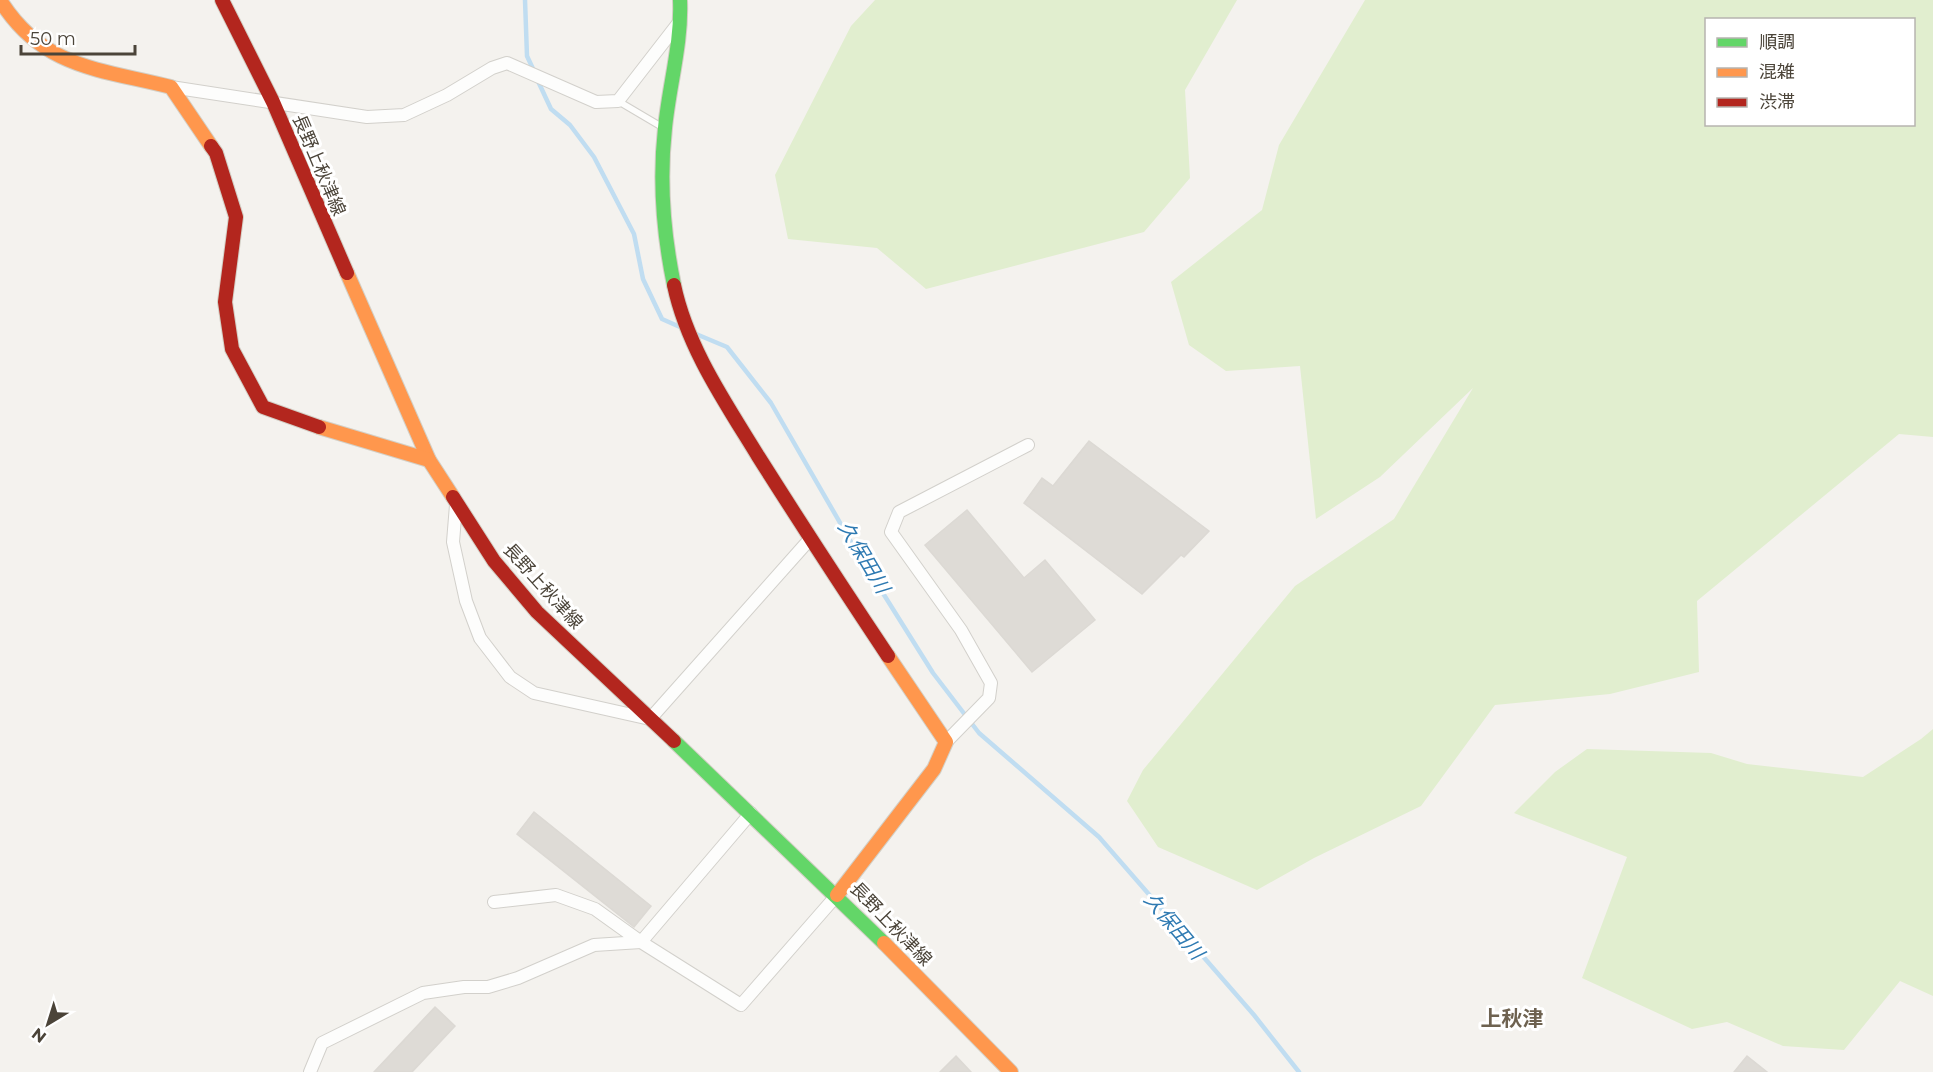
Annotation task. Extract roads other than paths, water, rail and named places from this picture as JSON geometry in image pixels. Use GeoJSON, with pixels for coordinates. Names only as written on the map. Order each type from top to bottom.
{"type":"FeatureCollection","features":[{"type":"Feature","properties":{"kind":"street"},"geometry":{"type":"LineString","coordinates":[[0,0],[9,18],[39,42],[67,60],[94,71],[171,87],[367,117],[404,115],[447,95],[492,68],[507,63],[596,102],[618,101],[681,20]]}},
{"type":"Feature","properties":{"kind":"street","name":"長野上秋津線"},"geometry":{"type":"LineString","coordinates":[[222,0],[273,102],[429,460],[494,561],[537,612],[837,895],[1011,1072]]}},
{"type":"Feature","properties":{"kind":"street"},"geometry":{"type":"LineString","coordinates":[[680,0],[681,20],[665,128],[661,187],[664,238],[681,318],[718,392],[810,539],[946,742]]}},
{"type":"Feature","properties":{"kind":"street"},"geometry":{"type":"LineString","coordinates":[[171,87],[216,153],[236,217],[225,302],[226,314],[232,349],[263,407],[302,422],[429,460]]}},
{"type":"Feature","properties":{"kind":"street"},"geometry":{"type":"LineString","coordinates":[[494,902],[556,895],[595,909],[641,942],[741,1005],[837,895],[934,769],[946,742],[989,698],[991,683],[962,630],[891,532],[899,512],[1028,445]]}},
{"type":"Feature","properties":{"kind":"street"},"geometry":{"type":"LineString","coordinates":[[456,505],[453,542],[466,601],[480,638],[510,677],[534,693],[650,719],[810,539]]}},
{"type":"Feature","properties":{"kind":"street"},"geometry":{"type":"LineString","coordinates":[[310,1072],[322,1042],[423,993],[464,987],[488,987],[518,978],[594,945],[641,942],[750,813]]}},
{"type":"Feature","properties":{"kind":"lane"},"geometry":{"type":"LineString","coordinates":[[618,101],[665,128]]}},
{"type":"Feature","properties":{"kind":"waterway","name":"久保田川"},"geometry":{"type":"LineString","coordinates":[[525,0],[527,56],[534,71]]}},
{"type":"Feature","properties":{"kind":"waterway","name":"久保田川"},"geometry":{"type":"LineString","coordinates":[[537,79],[551,109],[570,125],[594,157],[634,234],[643,279],[662,319],[680,327]]}},
{"type":"Feature","properties":{"kind":"waterway","name":"久保田川"},"geometry":{"type":"LineString","coordinates":[[696,334],[727,347],[771,403],[854,547],[933,673],[979,733],[1099,837],[1254,1015],[1299,1072]]}},
{"type":"Feature","properties":{"kind":"district","name":"上秋津"},"geometry":{"type":"Point","coordinates":[1512,1018]}}]}
